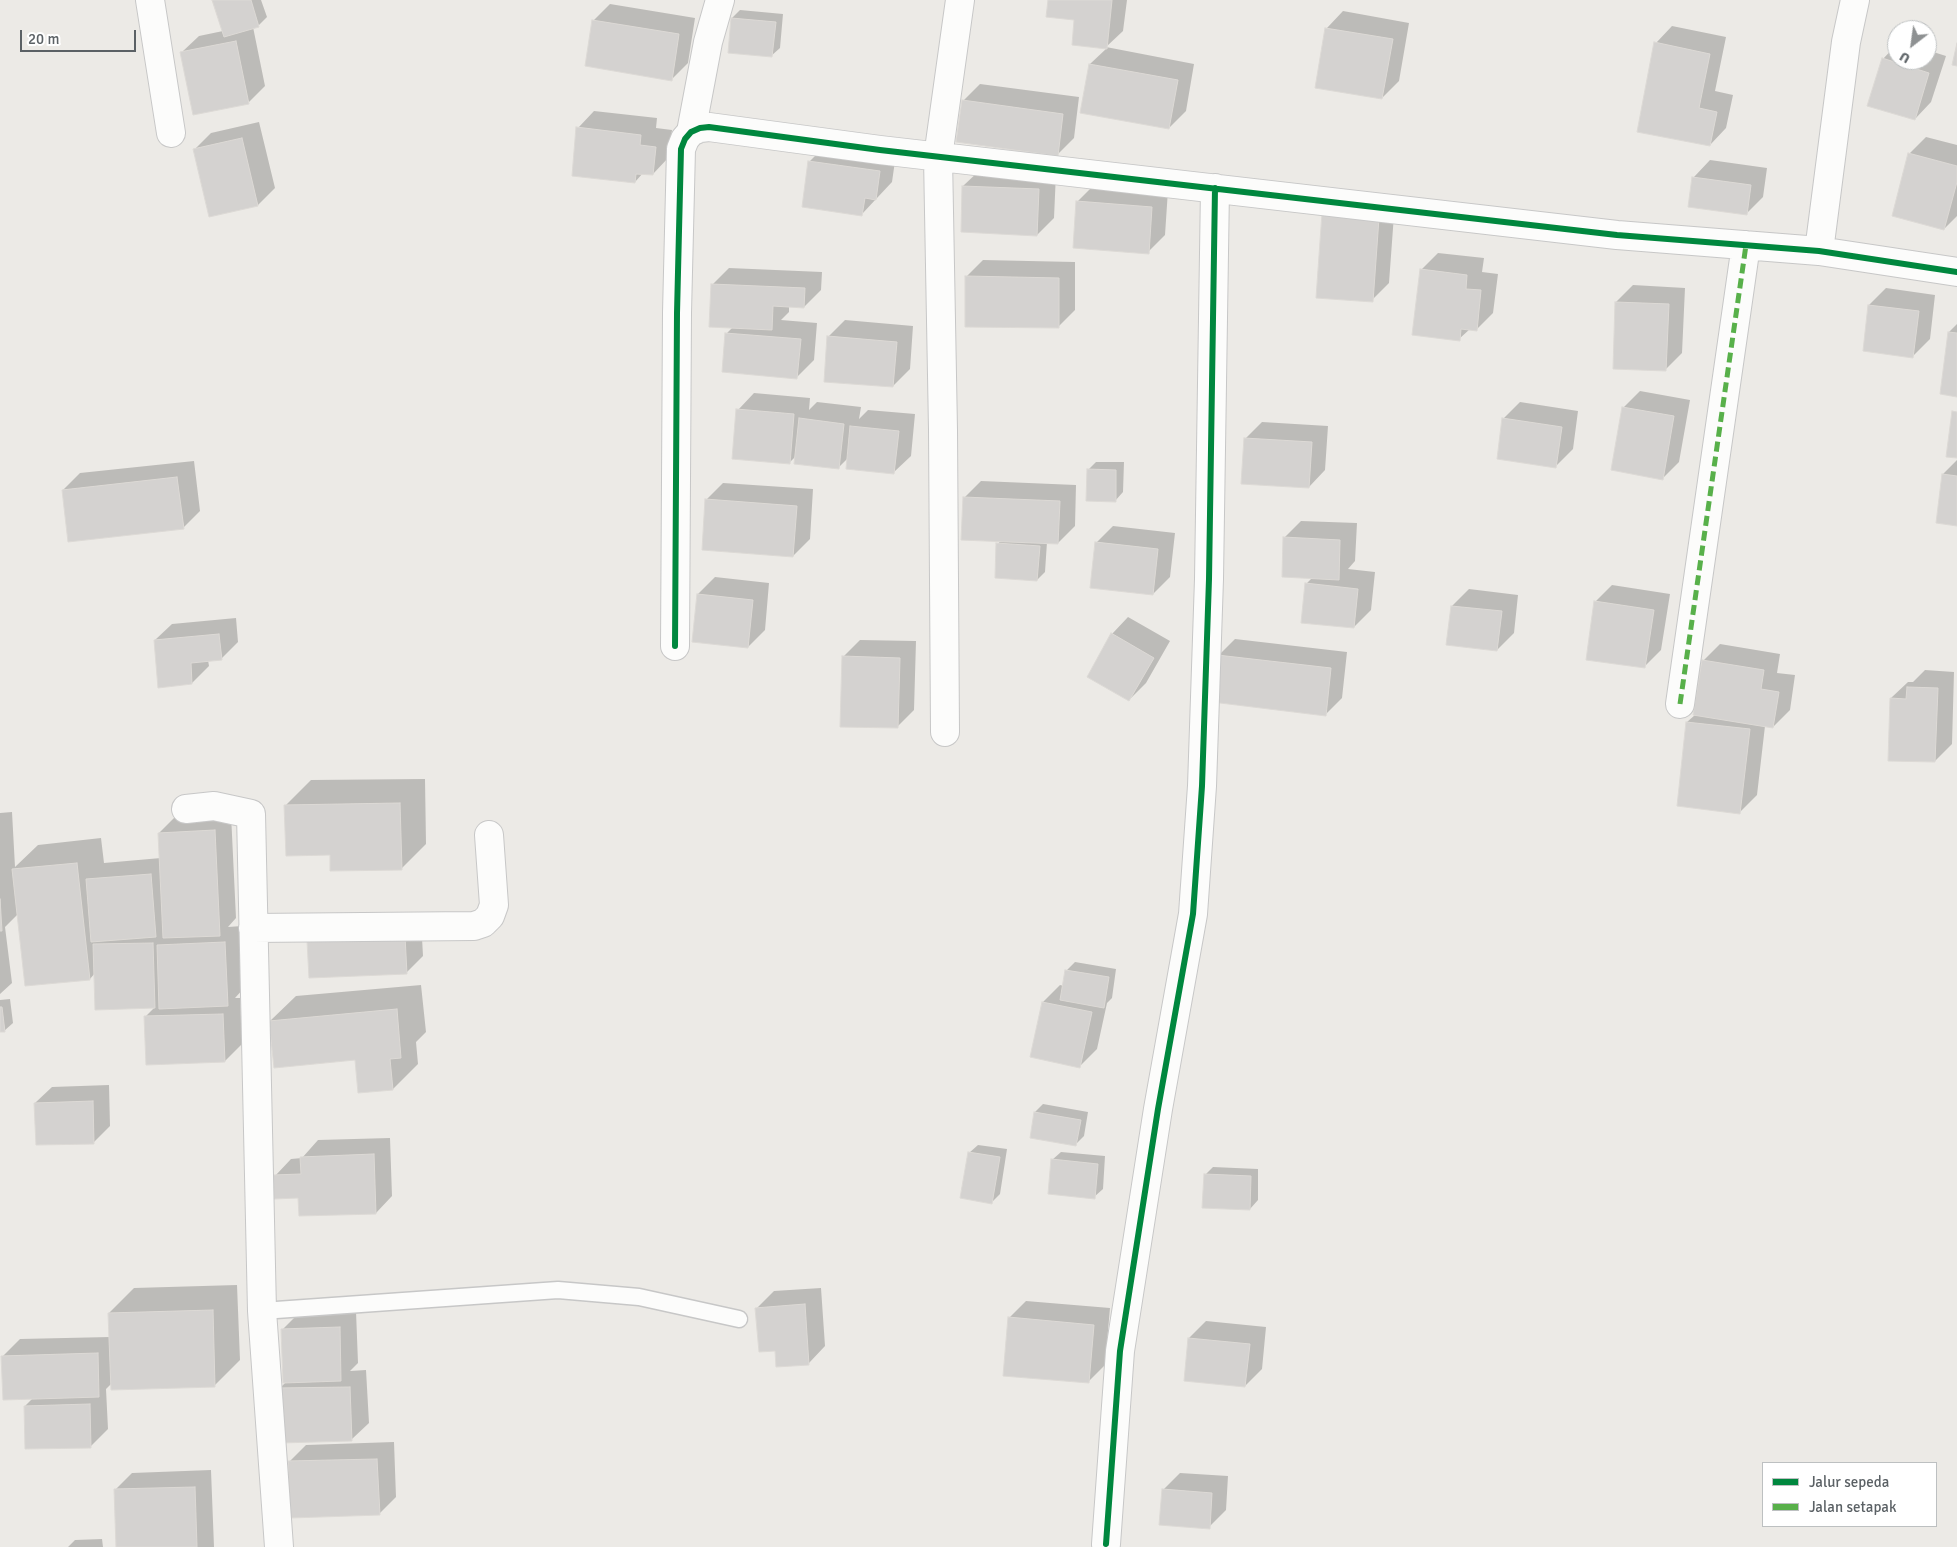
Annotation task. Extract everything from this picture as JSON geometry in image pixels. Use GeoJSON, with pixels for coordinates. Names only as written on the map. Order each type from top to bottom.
{"type":"FeatureCollection","features":[{"type":"Feature","properties":{"kind":"street"},"geometry":{"type":"LineString","coordinates":[[150,0],[171,134]]}},
{"type":"Feature","properties":{"kind":"street"},"geometry":{"type":"LineString","coordinates":[[691,132],[708,42],[720,0]]}},
{"type":"Feature","properties":{"kind":"street"},"geometry":{"type":"LineString","coordinates":[[945,732],[943,430],[938,157],[960,0]]}},
{"type":"Feature","properties":{"kind":"street"},"geometry":{"type":"LineString","coordinates":[[1818,251],[1846,42],[1855,0]]}},
{"type":"Feature","properties":{"kind":"street"},"geometry":{"type":"LineString","coordinates":[[675,646],[677,313],[681,149],[685,139],[691,132],[700,128],[709,127],[938,157],[1617,235],[1818,251],[1957,272]]}},
{"type":"Feature","properties":{"kind":"street"},"geometry":{"type":"LineString","coordinates":[[1106,1544],[1120,1351],[1158,1109],[1193,914],[1202,786],[1209,579],[1215,188]]}},
{"type":"Feature","properties":{"kind":"street"},"geometry":{"type":"LineString","coordinates":[[1680,704],[1746,245]]}},
{"type":"Feature","properties":{"kind":"street"},"geometry":{"type":"LineString","coordinates":[[186,809],[214,806],[251,814],[262,1311],[280,1547]]}},
{"type":"Feature","properties":{"kind":"street"},"geometry":{"type":"LineString","coordinates":[[253,928],[474,926],[483,923],[490,916],[494,905],[489,835]]}},
{"type":"Feature","properties":{"kind":"lane"},"geometry":{"type":"LineString","coordinates":[[262,1311],[558,1290],[640,1297],[739,1319]]}},
{"type":"Feature","properties":{"kind":"building"},"geometry":{"type":"Polygon","coordinates":[[[212,0],[251,0],[259,27],[224,37],[212,0]]]}},
{"type":"Feature","properties":{"kind":"building"},"geometry":{"type":"Polygon","coordinates":[[[1048,0],[1112,0],[1107,49],[1072,45],[1074,20],[1046,17],[1048,0]]]}},
{"type":"Feature","properties":{"kind":"building"},"geometry":{"type":"Polygon","coordinates":[[[731,18],[776,22],[772,57],[728,53],[731,18]]]}},
{"type":"Feature","properties":{"kind":"building"},"geometry":{"type":"Polygon","coordinates":[[[592,20],[679,34],[672,81],[585,66],[592,20]]]}},
{"type":"Feature","properties":{"kind":"building"},"geometry":{"type":"Polygon","coordinates":[[[1325,28],[1393,39],[1382,99],[1315,88],[1325,28]]]}},
{"type":"Feature","properties":{"kind":"building"},"geometry":{"type":"Polygon","coordinates":[[[236,41],[249,104],[193,115],[180,52],[236,41]]]}},
{"type":"Feature","properties":{"kind":"building"},"geometry":{"type":"Polygon","coordinates":[[[1654,42],[1710,54],[1699,108],[1717,112],[1710,146],[1637,132],[1654,42]]]}},
{"type":"Feature","properties":{"kind":"building"},"geometry":{"type":"Polygon","coordinates":[[[1957,43],[1957,66],[1952,65],[1957,43]]]}},
{"type":"Feature","properties":{"kind":"building"},"geometry":{"type":"Polygon","coordinates":[[[1882,58],[1887,60],[1887,70],[1920,70],[1929,73],[1915,120],[1867,106],[1882,58]]]}},
{"type":"Feature","properties":{"kind":"building"},"geometry":{"type":"Polygon","coordinates":[[[1089,64],[1178,80],[1169,129],[1080,113],[1089,64]]]}},
{"type":"Feature","properties":{"kind":"building"},"geometry":{"type":"Polygon","coordinates":[[[962,100],[1063,114],[1058,156],[956,142],[962,100]]]}},
{"type":"Feature","properties":{"kind":"building"},"geometry":{"type":"Polygon","coordinates":[[[576,127],[641,135],[640,145],[656,147],[653,175],[636,174],[635,183],[572,176],[576,127]]]}},
{"type":"Feature","properties":{"kind":"building"},"geometry":{"type":"Polygon","coordinates":[[[242,138],[258,206],[209,217],[193,149],[242,138]]]}},
{"type":"Feature","properties":{"kind":"building"},"geometry":{"type":"Polygon","coordinates":[[[1908,153],[1957,166],[1957,182],[1944,230],[1892,216],[1908,153]]]}},
{"type":"Feature","properties":{"kind":"building"},"geometry":{"type":"Polygon","coordinates":[[[808,161],[880,171],[876,200],[865,198],[862,216],[802,207],[808,161]]]}},
{"type":"Feature","properties":{"kind":"building"},"geometry":{"type":"Polygon","coordinates":[[[1692,177],[1751,185],[1747,215],[1688,207],[1692,177]]]}},
{"type":"Feature","properties":{"kind":"building"},"geometry":{"type":"Polygon","coordinates":[[[962,186],[1039,189],[1037,236],[961,232],[962,186]]]}},
{"type":"Feature","properties":{"kind":"building"},"geometry":{"type":"Polygon","coordinates":[[[1076,201],[1152,207],[1149,254],[1073,248],[1076,201]]]}},
{"type":"Feature","properties":{"kind":"building"},"geometry":{"type":"Polygon","coordinates":[[[1322,213],[1379,218],[1373,302],[1316,298],[1322,213]]]}},
{"type":"Feature","properties":{"kind":"building"},"geometry":{"type":"Polygon","coordinates":[[[1420,269],[1467,275],[1466,289],[1481,290],[1477,331],[1461,329],[1460,341],[1412,335],[1420,269]]]}},
{"type":"Feature","properties":{"kind":"building"},"geometry":{"type":"Polygon","coordinates":[[[965,276],[1059,278],[1059,328],[965,327],[965,276]]]}},
{"type":"Feature","properties":{"kind":"building"},"geometry":{"type":"Polygon","coordinates":[[[711,284],[805,288],[804,308],[773,306],[772,330],[709,327],[711,284]]]}},
{"type":"Feature","properties":{"kind":"building"},"geometry":{"type":"Polygon","coordinates":[[[1615,302],[1669,304],[1666,371],[1613,369],[1615,302]]]}},
{"type":"Feature","properties":{"kind":"building"},"geometry":{"type":"Polygon","coordinates":[[[1868,305],[1919,311],[1913,358],[1863,351],[1868,305]]]}},
{"type":"Feature","properties":{"kind":"building"},"geometry":{"type":"Polygon","coordinates":[[[1948,332],[1957,333],[1957,397],[1940,394],[1948,332]]]}},
{"type":"Feature","properties":{"kind":"building"},"geometry":{"type":"Polygon","coordinates":[[[725,333],[801,339],[797,379],[722,372],[725,333]]]}},
{"type":"Feature","properties":{"kind":"building"},"geometry":{"type":"Polygon","coordinates":[[[827,336],[897,342],[893,387],[824,382],[827,336]]]}},
{"type":"Feature","properties":{"kind":"building"},"geometry":{"type":"Polygon","coordinates":[[[1622,407],[1674,416],[1663,480],[1611,470],[1622,407]]]}},
{"type":"Feature","properties":{"kind":"building"},"geometry":{"type":"Polygon","coordinates":[[[736,409],[794,414],[790,464],[732,459],[736,409]]]}},
{"type":"Feature","properties":{"kind":"building"},"geometry":{"type":"Polygon","coordinates":[[[1952,411],[1957,412],[1957,458],[1946,457],[1952,411]]]}},
{"type":"Feature","properties":{"kind":"building"},"geometry":{"type":"Polygon","coordinates":[[[799,418],[844,424],[839,469],[794,464],[799,418]]]}},
{"type":"Feature","properties":{"kind":"building"},"geometry":{"type":"Polygon","coordinates":[[[1502,418],[1562,427],[1556,468],[1497,459],[1502,418]]]}},
{"type":"Feature","properties":{"kind":"building"},"geometry":{"type":"Polygon","coordinates":[[[850,426],[899,431],[894,474],[846,469],[850,426]]]}},
{"type":"Feature","properties":{"kind":"building"},"geometry":{"type":"Polygon","coordinates":[[[1244,438],[1312,442],[1309,488],[1241,484],[1244,438]]]}},
{"type":"Feature","properties":{"kind":"building"},"geometry":{"type":"Polygon","coordinates":[[[1087,469],[1116,470],[1116,502],[1086,501],[1087,469]]]}},
{"type":"Feature","properties":{"kind":"building"},"geometry":{"type":"Polygon","coordinates":[[[1942,474],[1957,476],[1957,526],[1936,523],[1942,474]]]}},
{"type":"Feature","properties":{"kind":"building"},"geometry":{"type":"Polygon","coordinates":[[[177,477],[184,529],[68,542],[62,490],[177,477]]]}},
{"type":"Feature","properties":{"kind":"building"},"geometry":{"type":"Polygon","coordinates":[[[963,497],[1060,501],[1058,544],[961,540],[963,497]]]}},
{"type":"Feature","properties":{"kind":"building"},"geometry":{"type":"Polygon","coordinates":[[[705,499],[797,506],[793,557],[702,550],[705,499]]]}},
{"type":"Feature","properties":{"kind":"building"},"geometry":{"type":"Polygon","coordinates":[[[1283,537],[1340,540],[1339,580],[1282,577],[1283,537]]]}},
{"type":"Feature","properties":{"kind":"building"},"geometry":{"type":"Polygon","coordinates":[[[1095,542],[1158,549],[1153,595],[1090,588],[1095,542]]]}},
{"type":"Feature","properties":{"kind":"building"},"geometry":{"type":"Polygon","coordinates":[[[996,543],[1040,546],[1037,581],[995,578],[996,543]]]}},
{"type":"Feature","properties":{"kind":"building"},"geometry":{"type":"Polygon","coordinates":[[[1305,583],[1358,589],[1354,628],[1301,623],[1305,583]]]}},
{"type":"Feature","properties":{"kind":"building"},"geometry":{"type":"Polygon","coordinates":[[[697,594],[753,600],[748,648],[692,642],[697,594]]]}},
{"type":"Feature","properties":{"kind":"building"},"geometry":{"type":"Polygon","coordinates":[[[1594,601],[1654,610],[1645,668],[1586,660],[1594,601]]]}},
{"type":"Feature","properties":{"kind":"building"},"geometry":{"type":"Polygon","coordinates":[[[1451,606],[1502,611],[1497,651],[1446,645],[1451,606]]]}},
{"type":"Feature","properties":{"kind":"building"},"geometry":{"type":"Polygon","coordinates":[[[1111,633],[1154,658],[1129,701],[1087,677],[1111,633]]]}},
{"type":"Feature","properties":{"kind":"building"},"geometry":{"type":"Polygon","coordinates":[[[219,634],[222,660],[191,663],[192,684],[158,688],[154,640],[219,634]]]}},
{"type":"Feature","properties":{"kind":"building"},"geometry":{"type":"Polygon","coordinates":[[[1217,655],[1331,668],[1326,716],[1212,702],[1217,655]]]}},
{"type":"Feature","properties":{"kind":"building"},"geometry":{"type":"Polygon","coordinates":[[[842,656],[900,658],[898,728],[840,727],[842,656]]]}},
{"type":"Feature","properties":{"kind":"building"},"geometry":{"type":"Polygon","coordinates":[[[1702,660],[1764,670],[1761,689],[1779,692],[1773,728],[1693,715],[1702,660]]]}},
{"type":"Feature","properties":{"kind":"building"},"geometry":{"type":"Polygon","coordinates":[[[1907,687],[1938,688],[1935,762],[1888,761],[1890,698],[1906,699],[1907,687]]]}},
{"type":"Feature","properties":{"kind":"building"},"geometry":{"type":"Polygon","coordinates":[[[1686,722],[1750,729],[1740,814],[1677,806],[1686,722]]]}},
{"type":"Feature","properties":{"kind":"building"},"geometry":{"type":"Polygon","coordinates":[[[400,803],[402,870],[330,871],[330,855],[286,856],[284,805],[400,803]]]}},
{"type":"Feature","properties":{"kind":"building"},"geometry":{"type":"Polygon","coordinates":[[[215,830],[220,936],[163,938],[158,833],[215,830]]]}},
{"type":"Feature","properties":{"kind":"building"},"geometry":{"type":"Polygon","coordinates":[[[77,863],[90,980],[25,986],[12,869],[77,863]]]}},
{"type":"Feature","properties":{"kind":"building"},"geometry":{"type":"Polygon","coordinates":[[[151,874],[156,937],[91,942],[86,879],[151,874]]]}},
{"type":"Feature","properties":{"kind":"building"},"geometry":{"type":"Polygon","coordinates":[[[0,899],[2,931],[0,931],[0,899]]]}},
{"type":"Feature","properties":{"kind":"building"},"geometry":{"type":"Polygon","coordinates":[[[405,936],[407,974],[309,978],[307,941],[405,936]]]}},
{"type":"Feature","properties":{"kind":"building"},"geometry":{"type":"Polygon","coordinates":[[[225,942],[228,1006],[159,1009],[157,945],[225,942]]]}},
{"type":"Feature","properties":{"kind":"building"},"geometry":{"type":"Polygon","coordinates":[[[153,943],[155,1008],[95,1010],[93,944],[153,943]]]}},
{"type":"Feature","properties":{"kind":"building"},"geometry":{"type":"Polygon","coordinates":[[[1065,970],[1109,977],[1104,1008],[1060,1000],[1065,970]]]}},
{"type":"Feature","properties":{"kind":"building"},"geometry":{"type":"Polygon","coordinates":[[[1042,1002],[1092,1012],[1080,1068],[1030,1057],[1042,1002]]]}},
{"type":"Feature","properties":{"kind":"building"},"geometry":{"type":"Polygon","coordinates":[[[0,1007],[2,1007],[5,1032],[0,1032],[0,1007]]]}},
{"type":"Feature","properties":{"kind":"building"},"geometry":{"type":"Polygon","coordinates":[[[397,1009],[401,1058],[390,1059],[393,1090],[358,1093],[355,1060],[274,1068],[269,1021],[397,1009]]]}},
{"type":"Feature","properties":{"kind":"building"},"geometry":{"type":"Polygon","coordinates":[[[223,1014],[225,1062],[146,1065],[144,1016],[223,1014]]]}},
{"type":"Feature","properties":{"kind":"building"},"geometry":{"type":"Polygon","coordinates":[[[93,1101],[94,1144],[36,1145],[34,1103],[93,1101]]]}},
{"type":"Feature","properties":{"kind":"building"},"geometry":{"type":"Polygon","coordinates":[[[1034,1112],[1081,1120],[1076,1146],[1030,1138],[1034,1112]]]}},
{"type":"Feature","properties":{"kind":"building"},"geometry":{"type":"Polygon","coordinates":[[[968,1152],[1000,1157],[992,1204],[960,1198],[968,1152]]]}},
{"type":"Feature","properties":{"kind":"building"},"geometry":{"type":"Polygon","coordinates":[[[374,1154],[376,1214],[299,1216],[298,1198],[274,1199],[273,1175],[301,1174],[300,1157],[374,1154]]]}},
{"type":"Feature","properties":{"kind":"building"},"geometry":{"type":"Polygon","coordinates":[[[1051,1159],[1098,1164],[1095,1199],[1048,1194],[1051,1159]]]}},
{"type":"Feature","properties":{"kind":"building"},"geometry":{"type":"Polygon","coordinates":[[[1204,1174],[1251,1176],[1250,1210],[1202,1208],[1204,1174]]]}},
{"type":"Feature","properties":{"kind":"building"},"geometry":{"type":"Polygon","coordinates":[[[805,1304],[809,1365],[776,1367],[775,1351],[759,1352],[755,1308],[805,1304]]]}},
{"type":"Feature","properties":{"kind":"building"},"geometry":{"type":"Polygon","coordinates":[[[213,1310],[215,1387],[111,1390],[108,1313],[213,1310]]]}},
{"type":"Feature","properties":{"kind":"building"},"geometry":{"type":"Polygon","coordinates":[[[1008,1317],[1094,1325],[1089,1383],[1003,1376],[1008,1317]]]}},
{"type":"Feature","properties":{"kind":"building"},"geometry":{"type":"Polygon","coordinates":[[[340,1327],[341,1381],[283,1383],[281,1329],[340,1327]]]}},
{"type":"Feature","properties":{"kind":"building"},"geometry":{"type":"Polygon","coordinates":[[[1188,1338],[1250,1344],[1245,1387],[1184,1381],[1188,1338]]]}},
{"type":"Feature","properties":{"kind":"building"},"geometry":{"type":"Polygon","coordinates":[[[98,1353],[99,1397],[3,1400],[1,1356],[98,1353]]]}},
{"type":"Feature","properties":{"kind":"building"},"geometry":{"type":"Polygon","coordinates":[[[350,1387],[352,1441],[280,1443],[278,1388],[350,1387]]]}},
{"type":"Feature","properties":{"kind":"building"},"geometry":{"type":"Polygon","coordinates":[[[90,1404],[91,1448],[25,1449],[24,1406],[90,1404]]]}},
{"type":"Feature","properties":{"kind":"building"},"geometry":{"type":"Polygon","coordinates":[[[377,1459],[380,1515],[290,1518],[288,1461],[377,1459]]]}},
{"type":"Feature","properties":{"kind":"building"},"geometry":{"type":"Polygon","coordinates":[[[195,1487],[197,1547],[116,1547],[114,1489],[195,1487]]]}},
{"type":"Feature","properties":{"kind":"building"},"geometry":{"type":"Polygon","coordinates":[[[1162,1489],[1212,1493],[1210,1529],[1159,1525],[1162,1489]]]}},
{"type":"Feature","properties":{"kind":"marked path"},"geometry":{"type":"LineString","coordinates":[[1680,704],[1746,245]]}},
{"type":"Feature","properties":{"kind":"cycle path"},"geometry":{"type":"LineString","coordinates":[[675,646],[677,313],[681,149],[685,139],[691,132],[700,128],[709,127],[880,150],[1617,235],[1819,251],[1957,272]]}},
{"type":"Feature","properties":{"kind":"cycle path"},"geometry":{"type":"LineString","coordinates":[[1106,1544],[1120,1351],[1158,1109],[1193,914],[1202,786],[1209,579],[1215,188]]}}]}
